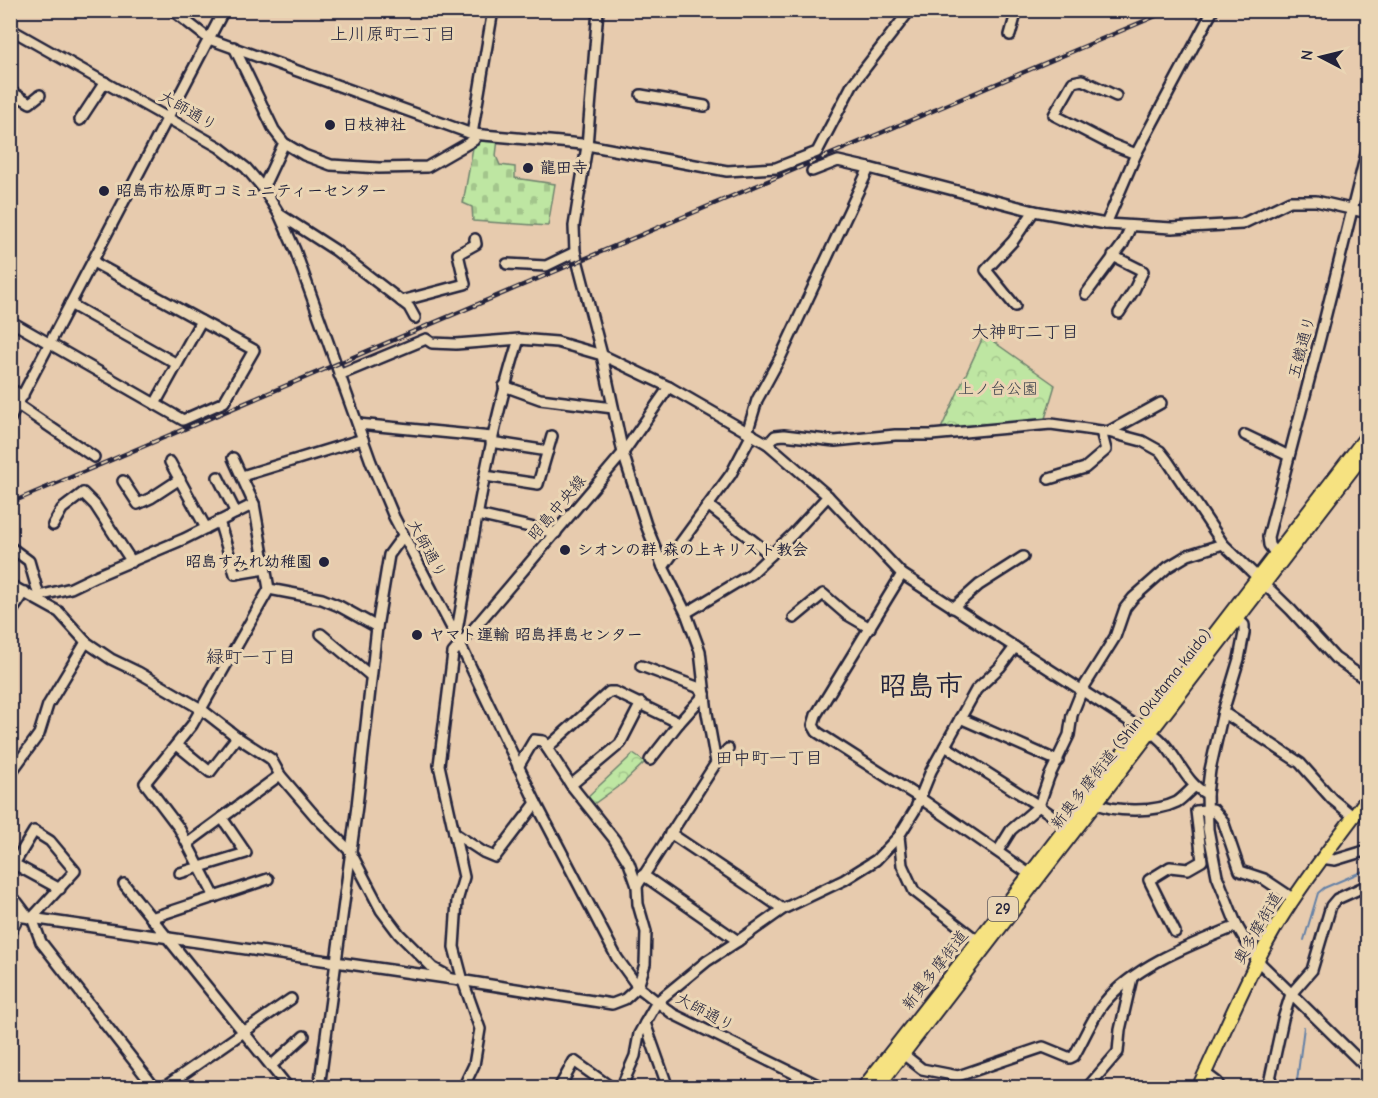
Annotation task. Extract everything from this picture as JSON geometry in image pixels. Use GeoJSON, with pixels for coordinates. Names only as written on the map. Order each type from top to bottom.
{"type":"FeatureCollection","features":[{"type":"Feature","properties":{"kind":"main road","name":"新奥多摩街道 (Shin Okutama kaido)"},"geometry":{"type":"LineString","coordinates":[[1146,729],[1237,618],[1275,553],[1368,434]]}},
{"type":"Feature","properties":{"kind":"main road","name":"新奥多摩街道 (Shin Okutama kaido)"},"geometry":{"type":"LineString","coordinates":[[922,1029],[1033,876],[1096,802],[1146,729],[1261,580],[1368,449]]}},
{"type":"Feature","properties":{"kind":"main road","name":"新奥多摩街道"},"geometry":{"type":"LineString","coordinates":[[863,1088],[978,941],[1033,876],[1067,826],[1146,729]]}},
{"type":"Feature","properties":{"kind":"main road","name":"奥多摩街道"},"geometry":{"type":"LineString","coordinates":[[1198,1088],[1257,960],[1321,858],[1368,797]]}},
{"type":"Feature","properties":{"kind":"main road","name":"新奥多摩街道"},"geometry":{"type":"LineString","coordinates":[[878,1088],[922,1029]]}},
{"type":"Feature","properties":{"kind":"street"},"geometry":{"type":"LineString","coordinates":[[172,10],[209,39],[474,134],[582,144],[727,171],[776,168],[807,158],[817,152],[852,85],[910,10]]}},
{"type":"Feature","properties":{"kind":"street"},"geometry":{"type":"LineString","coordinates":[[10,419],[224,10]]}},
{"type":"Feature","properties":{"kind":"street"},"geometry":{"type":"LineString","coordinates":[[234,47],[274,129],[284,143],[304,155],[331,165],[379,168],[427,167],[474,140],[493,10]]}},
{"type":"Feature","properties":{"kind":"street"},"geometry":{"type":"LineString","coordinates":[[598,10],[587,146],[574,226],[575,252],[602,355],[623,453],[646,525],[663,567],[686,613],[700,651],[716,763]]}},
{"type":"Feature","properties":{"kind":"street"},"geometry":{"type":"LineString","coordinates":[[1010,34],[1017,10]]}},
{"type":"Feature","properties":{"kind":"street"},"geometry":{"type":"LineString","coordinates":[[1106,224],[1136,154],[1213,10]]}},
{"type":"Feature","properties":{"kind":"street","name":"大師通り"},"geometry":{"type":"LineString","coordinates":[[10,29],[219,147],[246,168],[263,188],[279,214],[295,250],[370,462],[403,536],[458,640],[536,803],[617,958],[638,987],[673,1014],[824,1088]]}},
{"type":"Feature","properties":{"kind":"street"},"geometry":{"type":"LineString","coordinates":[[1116,96],[1082,80],[1072,82],[1054,115],[1108,143],[1136,154]]}},
{"type":"Feature","properties":{"kind":"street"},"geometry":{"type":"LineString","coordinates":[[80,120],[105,82]]}},
{"type":"Feature","properties":{"kind":"street"},"geometry":{"type":"LineString","coordinates":[[10,91],[30,103],[40,95]]}},
{"type":"Feature","properties":{"kind":"street"},"geometry":{"type":"LineString","coordinates":[[646,94],[705,106]]}},
{"type":"Feature","properties":{"kind":"street"},"geometry":{"type":"LineString","coordinates":[[263,188],[284,143]]}},
{"type":"Feature","properties":{"kind":"street","name":"五鐵通り"},"geometry":{"type":"LineString","coordinates":[[1275,553],[1269,545],[1268,537],[1368,146]]}},
{"type":"Feature","properties":{"kind":"street"},"geometry":{"type":"LineString","coordinates":[[812,171],[838,161],[1034,211],[1106,224],[1131,226],[1192,228],[1242,224],[1257,219],[1290,201],[1316,201],[1368,213]]}},
{"type":"Feature","properties":{"kind":"street"},"geometry":{"type":"LineString","coordinates":[[663,567],[731,474],[750,432],[757,400],[795,326],[869,168]]}},
{"type":"Feature","properties":{"kind":"street"},"geometry":{"type":"LineString","coordinates":[[1015,306],[986,270],[1013,241],[1034,211]]}},
{"type":"Feature","properties":{"kind":"street"},"geometry":{"type":"LineString","coordinates":[[279,214],[335,250],[401,301],[415,318]]}},
{"type":"Feature","properties":{"kind":"street"},"geometry":{"type":"LineString","coordinates":[[1086,294],[1123,244],[1131,226]]}},
{"type":"Feature","properties":{"kind":"street"},"geometry":{"type":"LineString","coordinates":[[401,301],[465,284],[458,254],[476,244],[475,239]]}},
{"type":"Feature","properties":{"kind":"street"},"geometry":{"type":"LineString","coordinates":[[507,264],[546,266],[575,252]]}},
{"type":"Feature","properties":{"kind":"street"},"geometry":{"type":"LineString","coordinates":[[1113,256],[1143,271],[1119,313]]}},
{"type":"Feature","properties":{"kind":"street"},"geometry":{"type":"LineString","coordinates":[[10,321],[183,420],[224,402],[254,350],[93,262]]}},
{"type":"Feature","properties":{"kind":"street"},"geometry":{"type":"LineString","coordinates":[[70,304],[177,364]]}},
{"type":"Feature","properties":{"kind":"street"},"geometry":{"type":"LineString","coordinates":[[155,404],[201,321]]}},
{"type":"Feature","properties":{"kind":"street"},"geometry":{"type":"LineString","coordinates":[[339,375],[426,339],[432,343],[456,344],[519,339],[557,342],[602,355],[669,387],[768,444],[828,496],[902,574],[1146,729],[1168,748],[1195,786],[1207,794]]}},
{"type":"Feature","properties":{"kind":"street"},"geometry":{"type":"LineString","coordinates":[[463,1088],[474,1065],[480,1029],[454,947],[457,901],[464,878],[439,765],[450,664],[458,640],[485,476],[504,386],[519,339]]}},
{"type":"Feature","properties":{"kind":"street"},"geometry":{"type":"LineString","coordinates":[[504,386],[540,399],[613,408]]}},
{"type":"Feature","properties":{"kind":"street","name":"昭島中央線"},"geometry":{"type":"LineString","coordinates":[[458,640],[556,533],[623,453],[669,387]]}},
{"type":"Feature","properties":{"kind":"street"},"geometry":{"type":"LineString","coordinates":[[10,389],[20,400],[94,457]]}},
{"type":"Feature","properties":{"kind":"street"},"geometry":{"type":"LineString","coordinates":[[1105,432],[1161,403]]}},
{"type":"Feature","properties":{"kind":"street"},"geometry":{"type":"LineString","coordinates":[[358,423],[492,439],[548,451]]}},
{"type":"Feature","properties":{"kind":"street"},"geometry":{"type":"LineString","coordinates":[[768,444],[775,436],[784,435],[835,441],[1051,424],[1105,432],[1142,441],[1160,452],[1223,544],[1292,610],[1335,658],[1368,681]]}},
{"type":"Feature","properties":{"kind":"street"},"geometry":{"type":"LineString","coordinates":[[1049,479],[1085,468],[1106,450],[1105,432]]}},
{"type":"Feature","properties":{"kind":"street"},"geometry":{"type":"LineString","coordinates":[[1245,435],[1289,456]]}},
{"type":"Feature","properties":{"kind":"street"},"geometry":{"type":"LineString","coordinates":[[485,476],[538,484],[552,436]]}},
{"type":"Feature","properties":{"kind":"street"},"geometry":{"type":"LineString","coordinates":[[242,476],[363,439]]}},
{"type":"Feature","properties":{"kind":"street"},"geometry":{"type":"LineString","coordinates":[[215,897],[188,843],[145,783],[177,745],[201,709],[269,589],[254,504],[234,458]]}},
{"type":"Feature","properties":{"kind":"street"},"geometry":{"type":"LineString","coordinates":[[170,462],[206,528]]}},
{"type":"Feature","properties":{"kind":"street"},"geometry":{"type":"LineString","coordinates":[[218,477],[236,513]]}},
{"type":"Feature","properties":{"kind":"street"},"geometry":{"type":"LineString","coordinates":[[123,481],[138,504],[152,498],[180,479]]}},
{"type":"Feature","properties":{"kind":"street"},"geometry":{"type":"LineString","coordinates":[[53,525],[62,509],[83,493],[95,506],[132,562]]}},
{"type":"Feature","properties":{"kind":"street"},"geometry":{"type":"LineString","coordinates":[[686,613],[751,574],[828,496]]}},
{"type":"Feature","properties":{"kind":"street"},"geometry":{"type":"LineString","coordinates":[[37,596],[71,588],[132,562],[254,504]]}},
{"type":"Feature","properties":{"kind":"street"},"geometry":{"type":"LineString","coordinates":[[709,506],[771,555]]}},
{"type":"Feature","properties":{"kind":"street"},"geometry":{"type":"LineString","coordinates":[[478,515],[556,533]]}},
{"type":"Feature","properties":{"kind":"street"},"geometry":{"type":"LineString","coordinates":[[219,521],[235,574],[265,569]]}},
{"type":"Feature","properties":{"kind":"street"},"geometry":{"type":"LineString","coordinates":[[319,1088],[351,851],[377,627],[389,555],[403,536]]}},
{"type":"Feature","properties":{"kind":"street"},"geometry":{"type":"LineString","coordinates":[[998,851],[1011,830],[1039,806],[1070,735],[1072,715],[1082,690],[1115,637],[1125,608],[1154,579],[1181,559],[1223,544]]}},
{"type":"Feature","properties":{"kind":"street"},"geometry":{"type":"LineString","coordinates":[[10,547],[29,561],[37,596]]}},
{"type":"Feature","properties":{"kind":"street"},"geometry":{"type":"LineString","coordinates":[[953,608],[979,585],[1023,557]]}},
{"type":"Feature","properties":{"kind":"street"},"geometry":{"type":"LineString","coordinates":[[902,574],[816,715],[813,725],[817,732],[920,798],[1033,876]]}},
{"type":"Feature","properties":{"kind":"street"},"geometry":{"type":"LineString","coordinates":[[10,585],[37,596],[59,612],[86,642],[111,659],[201,709],[237,737],[271,759],[280,775],[315,816],[351,851],[381,910],[399,934],[433,968],[453,979]]}},
{"type":"Feature","properties":{"kind":"street"},"geometry":{"type":"LineString","coordinates":[[269,589],[322,599],[377,627]]}},
{"type":"Feature","properties":{"kind":"street"},"geometry":{"type":"LineString","coordinates":[[10,614],[25,592]]}},
{"type":"Feature","properties":{"kind":"street"},"geometry":{"type":"LineString","coordinates":[[794,618],[823,594],[846,614],[870,628]]}},
{"type":"Feature","properties":{"kind":"street"},"geometry":{"type":"LineString","coordinates":[[1237,618],[1244,624],[1244,633],[1211,760],[1207,794],[1213,863],[1225,902],[1257,960],[1368,1069]]}},
{"type":"Feature","properties":{"kind":"street"},"geometry":{"type":"LineString","coordinates":[[321,634],[371,676]]}},
{"type":"Feature","properties":{"kind":"street"},"geometry":{"type":"LineString","coordinates":[[10,774],[39,734],[48,705],[86,642]]}},
{"type":"Feature","properties":{"kind":"street"},"geometry":{"type":"LineString","coordinates":[[621,1088],[635,1056],[639,1034],[657,1002],[707,960],[738,942],[783,909],[844,880],[876,860],[899,836],[920,798],[931,771],[976,690],[1000,667],[1015,647]]}},
{"type":"Feature","properties":{"kind":"street"},"geometry":{"type":"LineString","coordinates":[[641,666],[697,687],[705,694]]}},
{"type":"Feature","properties":{"kind":"street"},"geometry":{"type":"LineString","coordinates":[[547,748],[609,692],[615,692],[641,703],[679,723]]}},
{"type":"Feature","properties":{"kind":"street"},"geometry":{"type":"LineString","coordinates":[[650,760],[705,694]]}},
{"type":"Feature","properties":{"kind":"street"},"geometry":{"type":"LineString","coordinates":[[571,785],[620,744],[641,703]]}},
{"type":"Feature","properties":{"kind":"street"},"geometry":{"type":"LineString","coordinates":[[1223,712],[1300,763],[1332,799],[1354,817]]}},
{"type":"Feature","properties":{"kind":"street"},"geometry":{"type":"LineString","coordinates":[[960,718],[1058,761]]}},
{"type":"Feature","properties":{"kind":"street"},"geometry":{"type":"LineString","coordinates":[[177,745],[210,772],[237,737]]}},
{"type":"Feature","properties":{"kind":"street"},"geometry":{"type":"LineString","coordinates":[[22,917],[612,1004],[626,999],[638,987],[645,964],[646,932],[638,904],[637,886],[629,863],[614,839],[571,785],[543,741],[534,740],[518,767]]}},
{"type":"Feature","properties":{"kind":"street"},"geometry":{"type":"LineString","coordinates":[[945,746],[1067,826]]}},
{"type":"Feature","properties":{"kind":"street"},"geometry":{"type":"LineString","coordinates":[[637,886],[669,833],[728,749]]}},
{"type":"Feature","properties":{"kind":"street"},"geometry":{"type":"LineString","coordinates":[[188,843],[280,775]]}},
{"type":"Feature","properties":{"kind":"street"},"geometry":{"type":"LineString","coordinates":[[1096,802],[1104,807],[1120,810],[1161,807],[1178,801],[1195,786]]}},
{"type":"Feature","properties":{"kind":"street"},"geometry":{"type":"LineString","coordinates":[[454,833],[495,857],[536,803]]}},
{"type":"Feature","properties":{"kind":"street"},"geometry":{"type":"LineString","coordinates":[[1175,932],[1149,880],[1170,867],[1188,869],[1202,861],[1196,811],[1213,809],[1223,821],[1240,871],[1264,879],[1294,899]]}},
{"type":"Feature","properties":{"kind":"street"},"geometry":{"type":"LineString","coordinates":[[180,873],[246,853],[222,818]]}},
{"type":"Feature","properties":{"kind":"street"},"geometry":{"type":"LineString","coordinates":[[10,933],[22,917],[60,890],[75,871],[50,841],[34,831],[14,864],[60,890]]}},
{"type":"Feature","properties":{"kind":"street"},"geometry":{"type":"LineString","coordinates":[[669,833],[783,909]]}},
{"type":"Feature","properties":{"kind":"street"},"geometry":{"type":"LineString","coordinates":[[899,836],[902,865],[914,891],[978,941]]}},
{"type":"Feature","properties":{"kind":"street"},"geometry":{"type":"LineString","coordinates":[[1321,858],[1335,860],[1368,850]]}},
{"type":"Feature","properties":{"kind":"street"},"geometry":{"type":"LineString","coordinates":[[643,875],[738,942]]}},
{"type":"Feature","properties":{"kind":"street"},"geometry":{"type":"LineString","coordinates":[[151,918],[268,879]]}},
{"type":"Feature","properties":{"kind":"street"},"geometry":{"type":"LineString","coordinates":[[124,884],[287,1086],[286,1088]]}},
{"type":"Feature","properties":{"kind":"street"},"geometry":{"type":"LineString","coordinates":[[1268,1088],[1283,1019],[1291,994],[1312,970],[1332,904],[1337,899],[1368,885]]}},
{"type":"Feature","properties":{"kind":"street"},"geometry":{"type":"LineString","coordinates":[[10,899],[17,902],[22,917],[155,1088]]}},
{"type":"Feature","properties":{"kind":"street"},"geometry":{"type":"LineString","coordinates":[[903,1054],[922,1069],[958,1076],[1043,1047],[1070,1058],[1074,1056],[1104,1003],[1132,978],[1179,950],[1237,926]]}},
{"type":"Feature","properties":{"kind":"street"},"geometry":{"type":"LineString","coordinates":[[1087,1088],[1118,1052],[1120,1030],[1132,978]]}},
{"type":"Feature","properties":{"kind":"street"},"geometry":{"type":"LineString","coordinates":[[163,1088],[291,999]]}},
{"type":"Feature","properties":{"kind":"street"},"geometry":{"type":"LineString","coordinates":[[645,1023],[668,1088]]}},
{"type":"Feature","properties":{"kind":"street"},"geometry":{"type":"LineString","coordinates":[[271,1066],[304,1036]]}},
{"type":"Feature","properties":{"kind":"street"},"geometry":{"type":"LineString","coordinates":[[559,1088],[574,1061],[612,1088]]}},
{"type":"Feature","properties":{"kind":"street"},"geometry":{"type":"LineString","coordinates":[[1204,1073],[1217,1082],[1220,1088]]}},
{"type":"Feature","properties":{"kind":"green space"},"geometry":{"type":"Polygon","coordinates":[[[481,136],[498,139],[496,156],[500,165],[515,167],[515,178],[555,184],[548,226],[473,221],[472,207],[463,203],[474,142],[481,136]]]}},
{"type":"Feature","properties":{"kind":"green space","name":"上ノ台公園"},"geometry":{"type":"Polygon","coordinates":[[[984,335],[1055,385],[1044,422],[940,431],[984,335]]]}},
{"type":"Feature","properties":{"kind":"green space"},"geometry":{"type":"Polygon","coordinates":[[[633,754],[645,762],[623,783],[591,806],[585,799],[633,754]]]}},
{"type":"Feature","properties":{"kind":"waterway"},"geometry":{"type":"LineString","coordinates":[[1304,940],[1318,893],[1324,888],[1368,869]]}},
{"type":"Feature","properties":{"kind":"waterway"},"geometry":{"type":"LineString","coordinates":[[1296,1088],[1304,1027]]}},
{"type":"Feature","properties":{"kind":"railway"},"geometry":{"type":"LineString","coordinates":[[10,503],[1170,10]]}},
{"type":"Feature","properties":{"kind":"place","name":"日枝神社"},"geometry":{"type":"Point","coordinates":[330,125]}},
{"type":"Feature","properties":{"kind":"place","name":"龍田寺"},"geometry":{"type":"Point","coordinates":[528,168]}},
{"type":"Feature","properties":{"kind":"place","name":"昭島市松原町コミュニティーセンター"},"geometry":{"type":"Point","coordinates":[104,191]}},
{"type":"Feature","properties":{"kind":"place","name":"シオンの群 森の上キリスト教会"},"geometry":{"type":"Point","coordinates":[565,550]}},
{"type":"Feature","properties":{"kind":"place","name":"昭島すみれ幼稚園"},"geometry":{"type":"Point","coordinates":[324,562]}},
{"type":"Feature","properties":{"kind":"place","name":"ヤマト運輸 昭島拝島センター"},"geometry":{"type":"Point","coordinates":[417,635]}},
{"type":"Feature","properties":{"kind":"district","name":"上川原町二丁目"},"geometry":{"type":"Point","coordinates":[393,34]}},
{"type":"Feature","properties":{"kind":"district","name":"大神町二丁目"},"geometry":{"type":"Point","coordinates":[1025,332]}},
{"type":"Feature","properties":{"kind":"district","name":"緑町一丁目"},"geometry":{"type":"Point","coordinates":[251,657]}},
{"type":"Feature","properties":{"kind":"district","name":"昭島市"},"geometry":{"type":"Point","coordinates":[921,686]}},
{"type":"Feature","properties":{"kind":"district","name":"田中町一丁目"},"geometry":{"type":"Point","coordinates":[769,758]}}]}
